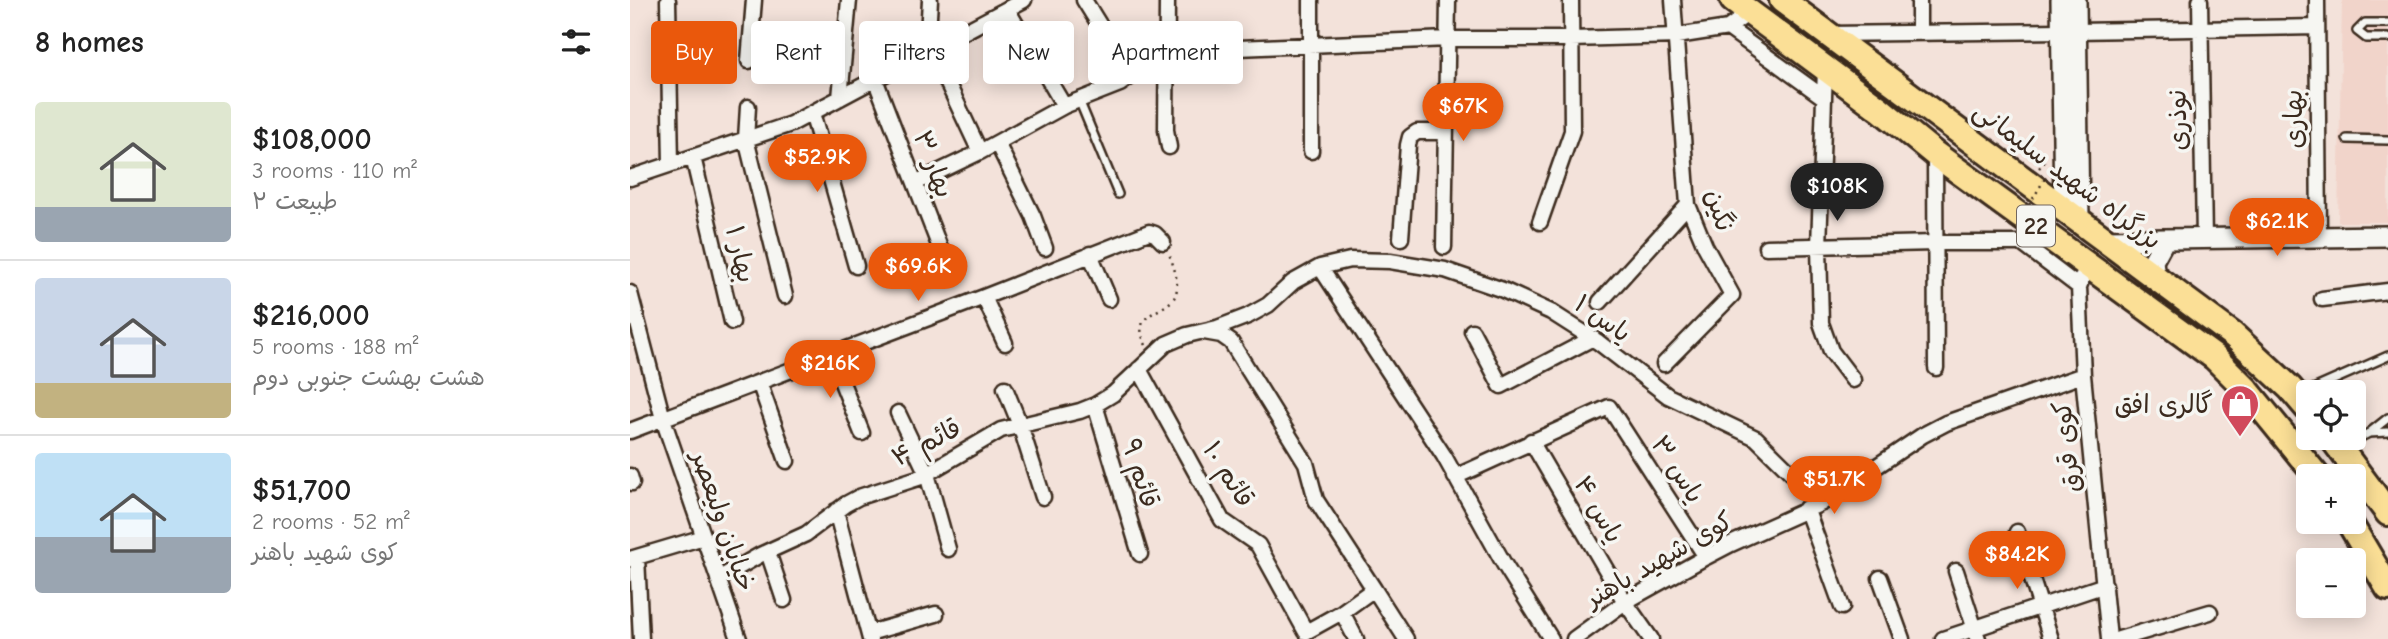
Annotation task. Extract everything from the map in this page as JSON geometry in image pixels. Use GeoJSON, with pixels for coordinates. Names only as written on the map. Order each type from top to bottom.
{"type":"FeatureCollection","features":[{"type":"Feature","properties":{"kind":"highway","name":"بزرگراه شهید سلیمانی"},"geometry":{"type":"LineString","coordinates":[[1782,0],[1807,10],[1828,34],[2233,335],[2296,396]]}},
{"type":"Feature","properties":{"kind":"highway","name":"22"},"geometry":{"type":"LineString","coordinates":[[1742,6],[1936,154],[2214,357],[2246,389],[2307,464]]}},
{"type":"Feature","properties":{"kind":"highway"},"geometry":{"type":"LineString","coordinates":[[2342,450],[2388,513]]}},
{"type":"Feature","properties":{"kind":"highway"},"geometry":{"type":"LineString","coordinates":[[2356,534],[2388,588]]}},
{"type":"Feature","properties":{"kind":"main road"},"geometry":{"type":"LineString","coordinates":[[2061,0],[2069,31],[2072,215]]}},
{"type":"Feature","properties":{"kind":"main road"},"geometry":{"type":"LineString","coordinates":[[2069,31],[2076,0]]}},
{"type":"Feature","properties":{"kind":"main road"},"geometry":{"type":"LineString","coordinates":[[2106,240],[2388,236]]}},
{"type":"Feature","properties":{"kind":"main road"},"geometry":{"type":"LineString","coordinates":[[2155,277],[2153,261],[2165,240]]}},
{"type":"Feature","properties":{"kind":"street"},"geometry":{"type":"LineString","coordinates":[[667,0],[671,164]]}},
{"type":"Feature","properties":{"kind":"street"},"geometry":{"type":"LineString","coordinates":[[749,61],[754,0]]}},
{"type":"Feature","properties":{"kind":"street"},"geometry":{"type":"LineString","coordinates":[[840,98],[849,0]]}},
{"type":"Feature","properties":{"kind":"street"},"geometry":{"type":"LineString","coordinates":[[929,21],[930,0]]}},
{"type":"Feature","properties":{"kind":"street"},"geometry":{"type":"LineString","coordinates":[[969,30],[1024,0]]}},
{"type":"Feature","properties":{"kind":"street"},"geometry":{"type":"LineString","coordinates":[[1084,0],[1097,21]]}},
{"type":"Feature","properties":{"kind":"street"},"geometry":{"type":"LineString","coordinates":[[1167,0],[1167,21]]}},
{"type":"Feature","properties":{"kind":"street"},"geometry":{"type":"LineString","coordinates":[[1311,0],[1311,151]]}},
{"type":"Feature","properties":{"kind":"street"},"geometry":{"type":"LineString","coordinates":[[1444,247],[1448,0]]}},
{"type":"Feature","properties":{"kind":"street"},"geometry":{"type":"LineString","coordinates":[[1540,222],[1572,131],[1571,0]]}},
{"type":"Feature","properties":{"kind":"street","name":"نگین"},"geometry":{"type":"LineString","coordinates":[[1664,364],[1732,295],[1705,246],[1688,205],[1673,0]]}},
{"type":"Feature","properties":{"kind":"street"},"geometry":{"type":"LineString","coordinates":[[1919,0],[1919,33]]}},
{"type":"Feature","properties":{"kind":"street","name":"نوذری"},"geometry":{"type":"LineString","coordinates":[[2200,0],[2204,239]]}},
{"type":"Feature","properties":{"kind":"street","name":"بهاری"},"geometry":{"type":"LineString","coordinates":[[2317,0],[2319,237]]}},
{"type":"Feature","properties":{"kind":"street"},"geometry":{"type":"LineString","coordinates":[[1728,28],[1742,6]]}},
{"type":"Feature","properties":{"kind":"street"},"geometry":{"type":"LineString","coordinates":[[1007,9],[1064,106]]}},
{"type":"Feature","properties":{"kind":"street"},"geometry":{"type":"LineString","coordinates":[[1828,34],[2317,27]]}},
{"type":"Feature","properties":{"kind":"street"},"geometry":{"type":"LineString","coordinates":[[1243,47],[1448,39],[1677,36],[1728,28],[1823,97]]}},
{"type":"Feature","properties":{"kind":"street"},"geometry":{"type":"LineString","coordinates":[[1825,68],[1819,247],[1821,323],[1831,351],[1853,380]]}},
{"type":"Feature","properties":{"kind":"street"},"geometry":{"type":"LineString","coordinates":[[630,178],[792,124],[867,84]]}},
{"type":"Feature","properties":{"kind":"street","name":"بهار ۳"},"geometry":{"type":"LineString","coordinates":[[878,84],[947,266]]}},
{"type":"Feature","properties":{"kind":"street"},"geometry":{"type":"LineString","coordinates":[[948,84],[980,152]]}},
{"type":"Feature","properties":{"kind":"street"},"geometry":{"type":"LineString","coordinates":[[915,183],[980,152],[1064,106],[1118,84]]}},
{"type":"Feature","properties":{"kind":"street"},"geometry":{"type":"LineString","coordinates":[[1167,84],[1166,130],[1169,147]]}},
{"type":"Feature","properties":{"kind":"street"},"geometry":{"type":"LineString","coordinates":[[748,107],[746,139],[786,296]]}},
{"type":"Feature","properties":{"kind":"street"},"geometry":{"type":"LineString","coordinates":[[813,113],[856,266]]}},
{"type":"Feature","properties":{"kind":"street"},"geometry":{"type":"LineString","coordinates":[[1401,238],[1410,137],[1416,132],[1446,132]]}},
{"type":"Feature","properties":{"kind":"street"},"geometry":{"type":"LineString","coordinates":[[997,143],[1033,216],[1045,248]]}},
{"type":"Feature","properties":{"kind":"street"},"geometry":{"type":"LineString","coordinates":[[1936,154],[1936,369]]}},
{"type":"Feature","properties":{"kind":"street","name":"بهار ۱"},"geometry":{"type":"LineString","coordinates":[[693,157],[732,322]]}},
{"type":"Feature","properties":{"kind":"street"},"geometry":{"type":"LineString","coordinates":[[1600,302],[1688,205]]}},
{"type":"Feature","properties":{"kind":"street"},"geometry":{"type":"LineString","coordinates":[[630,431],[1149,232],[1163,242]]}},
{"type":"Feature","properties":{"kind":"street"},"geometry":{"type":"LineString","coordinates":[[1766,247],[2021,243],[2079,287]]}},
{"type":"Feature","properties":{"kind":"street"},"geometry":{"type":"LineString","coordinates":[[1090,254],[1109,299]]}},
{"type":"Feature","properties":{"kind":"street","name":"یاس ۱"},"geometry":{"type":"LineString","coordinates":[[1202,331],[1248,316],[1268,304],[1293,282],[1320,267],[1350,260],[1390,261],[1445,270],[1503,290],[1551,312],[1593,338],[1668,396],[1756,438],[1822,503]]}},
{"type":"Feature","properties":{"kind":"street"},"geometry":{"type":"LineString","coordinates":[[2083,375],[2079,287],[2087,263]]}},
{"type":"Feature","properties":{"kind":"street"},"geometry":{"type":"LineString","coordinates":[[1320,267],[1455,477],[1504,564],[1551,639]]}},
{"type":"Feature","properties":{"kind":"street"},"geometry":{"type":"LineString","coordinates":[[2322,299],[2388,291]]}},
{"type":"Feature","properties":{"kind":"street","name":"خیابان ولیعصر"},"geometry":{"type":"LineString","coordinates":[[630,293],[663,419],[739,639]]}},
{"type":"Feature","properties":{"kind":"street"},"geometry":{"type":"LineString","coordinates":[[984,297],[1005,343]]}},
{"type":"Feature","properties":{"kind":"street"},"geometry":{"type":"LineString","coordinates":[[1202,331],[1221,335],[1231,342],[1306,463],[1316,500],[1355,556],[1406,639]]}},
{"type":"Feature","properties":{"kind":"street","name":"قائم ۴"},"geometry":{"type":"LineString","coordinates":[[718,579],[806,534],[859,496],[904,484],[927,474],[1001,430],[1095,405],[1113,394],[1166,344],[1202,331]]}},
{"type":"Feature","properties":{"kind":"street"},"geometry":{"type":"LineString","coordinates":[[1472,331],[1501,386],[1593,338]]}},
{"type":"Feature","properties":{"kind":"street"},"geometry":{"type":"LineString","coordinates":[[831,355],[862,433]]}},
{"type":"Feature","properties":{"kind":"street","name":"قائم ۱۰"},"geometry":{"type":"LineString","coordinates":[[1139,369],[1222,520],[1258,545],[1306,632],[1342,612]]}},
{"type":"Feature","properties":{"kind":"street","name":"کوی شهید باهنر"},"geometry":{"type":"LineString","coordinates":[[1574,639],[1625,602],[1706,557],[1806,508],[1822,503],[1923,435],[1946,423],[2083,375]]}},
{"type":"Feature","properties":{"kind":"street","name":"کوی قرق"},"geometry":{"type":"LineString","coordinates":[[2083,375],[2109,639]]}},
{"type":"Feature","properties":{"kind":"street"},"geometry":{"type":"LineString","coordinates":[[759,382],[787,461]]}},
{"type":"Feature","properties":{"kind":"street"},"geometry":{"type":"LineString","coordinates":[[1004,388],[1020,425],[1043,496]]}},
{"type":"Feature","properties":{"kind":"street","name":"قائم ۹"},"geometry":{"type":"LineString","coordinates":[[1095,405],[1140,554]]}},
{"type":"Feature","properties":{"kind":"street","name":"یاس ۳"},"geometry":{"type":"LineString","coordinates":[[1531,441],[1609,407],[1706,557]]}},
{"type":"Feature","properties":{"kind":"street"},"geometry":{"type":"LineString","coordinates":[[898,413],[927,474],[948,549]]}},
{"type":"Feature","properties":{"kind":"street"},"geometry":{"type":"LineString","coordinates":[[1455,477],[1531,441]]}},
{"type":"Feature","properties":{"kind":"street","name":"یاس ۴"},"geometry":{"type":"LineString","coordinates":[[1531,441],[1625,602],[1651,639]]}},
{"type":"Feature","properties":{"kind":"street"},"geometry":{"type":"LineString","coordinates":[[1806,508],[1842,607]]}},
{"type":"Feature","properties":{"kind":"street"},"geometry":{"type":"LineString","coordinates":[[836,511],[870,636],[936,614]]}},
{"type":"Feature","properties":{"kind":"street"},"geometry":{"type":"LineString","coordinates":[[2017,532],[2051,639]]}},
{"type":"Feature","properties":{"kind":"street"},"geometry":{"type":"LineString","coordinates":[[641,639],[634,558],[704,537]]}},
{"type":"Feature","properties":{"kind":"street"},"geometry":{"type":"LineString","coordinates":[[768,552],[784,600]]}},
{"type":"Feature","properties":{"kind":"street"},"geometry":{"type":"LineString","coordinates":[[1955,571],[1977,634]]}},
{"type":"Feature","properties":{"kind":"street"},"geometry":{"type":"LineString","coordinates":[[1880,578],[1902,639]]}},
{"type":"Feature","properties":{"kind":"street"},"geometry":{"type":"LineString","coordinates":[[1943,639],[1977,634],[2039,606],[2105,585]]}},
{"type":"Feature","properties":{"kind":"street"},"geometry":{"type":"LineString","coordinates":[[1356,639],[1342,612],[1374,589]]}},
{"type":"Feature","properties":{"kind":"street"},"geometry":{"type":"LineString","coordinates":[[2119,639],[2210,612]]}},
{"type":"Feature","properties":{"kind":"lane"},"geometry":{"type":"LineString","coordinates":[[2388,23],[2365,23],[2357,31],[2367,38],[2388,38]]}},
{"type":"Feature","properties":{"kind":"lane"},"geometry":{"type":"LineString","coordinates":[[1079,100],[1118,194]]}},
{"type":"Feature","properties":{"kind":"lane"},"geometry":{"type":"LineString","coordinates":[[2347,139],[2388,140]]}},
{"type":"Feature","properties":{"kind":"lane"},"geometry":{"type":"LineString","coordinates":[[2345,380],[2388,356]]}},
{"type":"Feature","properties":{"kind":"lane"},"geometry":{"type":"LineString","coordinates":[[2369,433],[2388,418]]}},
{"type":"Feature","properties":{"kind":"lane"},"geometry":{"type":"LineString","coordinates":[[2366,434],[2388,432]]}},
{"type":"Feature","properties":{"kind":"path"},"geometry":{"type":"LineString","coordinates":[[2015,229],[2047,175]]}},
{"type":"Feature","properties":{"kind":"path"},"geometry":{"type":"LineString","coordinates":[[1157,353],[1148,348],[1142,330],[1151,313],[1171,301],[1176,291],[1172,261],[1163,242]]}},
{"type":"Feature","properties":{"kind":"shaded area"},"geometry":{"type":"Polygon","coordinates":[[[2342,0],[2388,0],[2388,222],[2338,222],[2342,0]]]}},
{"type":"Feature","properties":{"kind":"place","name":"گالری افق"},"geometry":{"type":"Point","coordinates":[2240,438]}}]}
